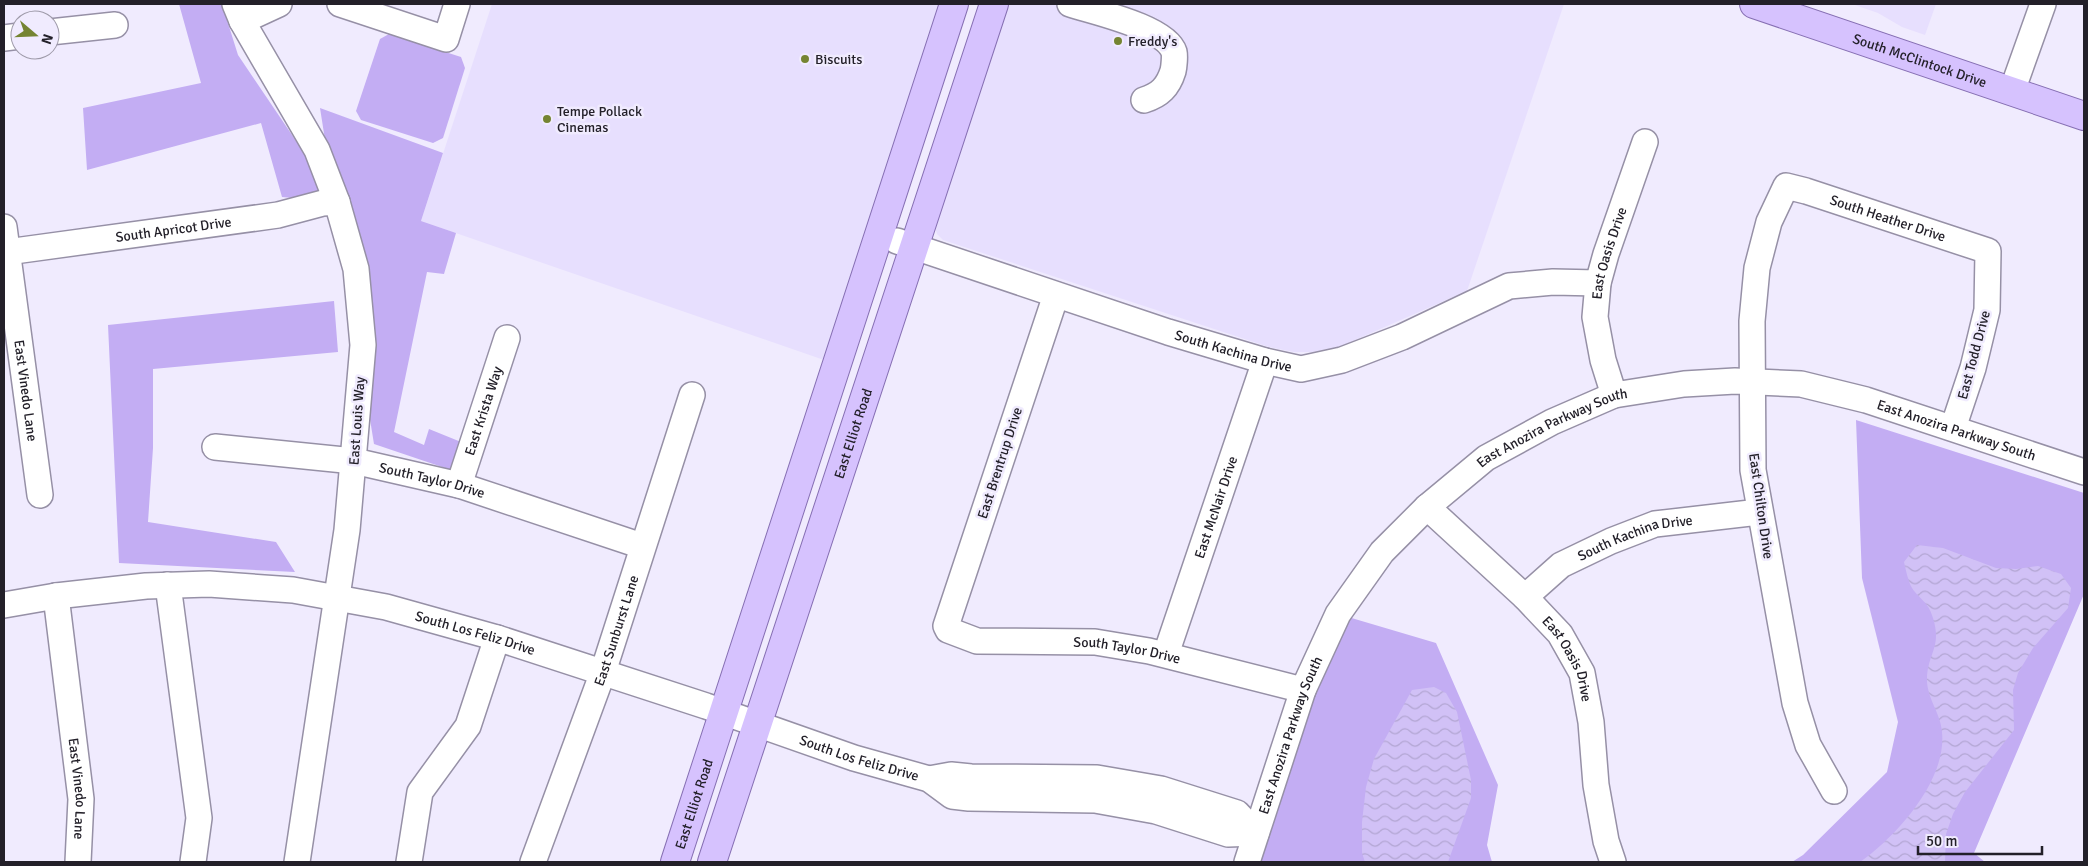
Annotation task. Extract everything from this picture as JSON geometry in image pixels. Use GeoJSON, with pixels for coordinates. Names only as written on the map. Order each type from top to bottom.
{"type":"FeatureCollection","features":[{"type":"Feature","properties":{"kind":"main road","name":"East Elliot Road"},"geometry":{"type":"LineString","coordinates":[[675,862],[954,4]]}},
{"type":"Feature","properties":{"kind":"main road","name":"East Elliot Road"},"geometry":{"type":"LineString","coordinates":[[712,862],[757,725],[905,244],[994,4]]}},
{"type":"Feature","properties":{"kind":"main road","name":"South McClintock Drive"},"geometry":{"type":"LineString","coordinates":[[1754,4],[2084,116]]}},
{"type":"Feature","properties":{"kind":"street"},"geometry":{"type":"LineString","coordinates":[[238,12],[279,4]]}},
{"type":"Feature","properties":{"kind":"street"},"geometry":{"type":"LineString","coordinates":[[340,4],[446,39],[458,4]]}},
{"type":"Feature","properties":{"kind":"street"},"geometry":{"type":"LineString","coordinates":[[1070,4],[1151,30],[1165,39],[1174,52],[1173,70],[1168,84],[1158,95],[1144,100]]}},
{"type":"Feature","properties":{"kind":"street"},"geometry":{"type":"LineString","coordinates":[[2012,91],[2044,4]]}},
{"type":"Feature","properties":{"kind":"street","name":"East Louis Way"},"geometry":{"type":"LineString","coordinates":[[238,12],[317,150],[337,202],[356,269],[363,345],[354,461],[338,598],[297,862]]}},
{"type":"Feature","properties":{"kind":"street"},"geometry":{"type":"LineString","coordinates":[[60,31],[114,24]]}},
{"type":"Feature","properties":{"kind":"street","name":"East Oasis Drive"},"geometry":{"type":"LineString","coordinates":[[1614,395],[1603,360],[1595,317],[1598,283],[1606,254],[1645,142]]}},
{"type":"Feature","properties":{"kind":"street","name":"South Heather Drive"},"geometry":{"type":"LineString","coordinates":[[1786,186],[1988,251]]}},
{"type":"Feature","properties":{"kind":"street","name":"East Chilton Drive"},"geometry":{"type":"LineString","coordinates":[[1786,186],[1769,222],[1757,268],[1752,321],[1753,470],[1759,512],[1796,703],[1808,745],[1834,791]]}},
{"type":"Feature","properties":{"kind":"street","name":"South Apricot Drive"},"geometry":{"type":"LineString","coordinates":[[7,252],[278,215],[323,203],[337,202]]}},
{"type":"Feature","properties":{"kind":"street","name":"East Vinedo Lane"},"geometry":{"type":"LineString","coordinates":[[4,227],[40,495]]}},
{"type":"Feature","properties":{"kind":"street","name":"South Kachina Drive"},"geometry":{"type":"LineString","coordinates":[[905,244],[1056,295],[1265,361],[1302,369],[1342,360],[1402,337],[1510,286],[1553,282],[1598,283]]}},
{"type":"Feature","properties":{"kind":"street","name":"East Todd Drive"},"geometry":{"type":"LineString","coordinates":[[1953,428],[1973,368],[1987,310],[1988,251]]}},
{"type":"Feature","properties":{"kind":"street","name":"East Brentrup Drive"},"geometry":{"type":"LineString","coordinates":[[948,630],[946,626],[1056,295]]}},
{"type":"Feature","properties":{"kind":"street","name":"East Krista Way"},"geometry":{"type":"LineString","coordinates":[[459,484],[507,338]]}},
{"type":"Feature","properties":{"kind":"street","name":"East McNair Drive"},"geometry":{"type":"LineString","coordinates":[[1166,654],[1265,361]]}},
{"type":"Feature","properties":{"kind":"street","name":"East Anozira Parkway South"},"geometry":{"type":"LineString","coordinates":[[1247,862],[1304,690],[1338,614],[1382,552],[1427,507],[1486,458],[1552,422],[1614,395],[1684,384],[1752,382],[1801,384],[1866,400],[2084,472]]}},
{"type":"Feature","properties":{"kind":"street","name":"East Sunburst Lane"},"geometry":{"type":"LineString","coordinates":[[533,862],[602,672],[692,395]]}},
{"type":"Feature","properties":{"kind":"street","name":"South Taylor Drive"},"geometry":{"type":"LineString","coordinates":[[215,447],[354,461],[459,484],[642,546]]}},
{"type":"Feature","properties":{"kind":"street","name":"East Oasis Drive"},"geometry":{"type":"LineString","coordinates":[[1427,507],[1525,597],[1560,634],[1582,673],[1591,722],[1596,785],[1606,841],[1614,862]]}},
{"type":"Feature","properties":{"kind":"street","name":"South Kachina Drive"},"geometry":{"type":"LineString","coordinates":[[1525,597],[1561,565],[1612,541],[1655,524],[1759,512]]}},
{"type":"Feature","properties":{"kind":"street","name":"South Los Feliz Drive"},"geometry":{"type":"LineString","coordinates":[[4,605],[56,596],[168,585],[209,584],[250,586],[338,598],[395,609],[497,638],[879,766],[928,779],[951,774],[971,777],[1097,778],[1161,789],[1237,813],[1256,833]]}},
{"type":"Feature","properties":{"kind":"street"},"geometry":{"type":"LineString","coordinates":[[168,585],[199,818],[193,862]]}},
{"type":"Feature","properties":{"kind":"street","name":"East Vinedo Lane"},"geometry":{"type":"LineString","coordinates":[[56,596],[81,799],[78,862]]}},
{"type":"Feature","properties":{"kind":"street","name":"South Taylor Drive"},"geometry":{"type":"LineString","coordinates":[[948,630],[976,641],[1095,642],[1166,654],[1304,690]]}},
{"type":"Feature","properties":{"kind":"street"},"geometry":{"type":"LineString","coordinates":[[409,862],[420,792],[468,726],[497,638]]}},
{"type":"Feature","properties":{"kind":"shaded area"},"geometry":{"type":"Polygon","coordinates":[[[179,4],[222,4],[238,55],[334,197],[320,108],[443,153],[421,221],[456,233],[444,274],[427,272],[394,432],[424,445],[429,429],[466,444],[451,470],[374,444],[335,202],[282,197],[261,123],[87,170],[83,108],[201,83],[179,4]]]}},
{"type":"Feature","properties":{"kind":"shaded area"},"geometry":{"type":"Polygon","coordinates":[[[492,4],[939,4],[824,360],[421,221],[492,4]]]}},
{"type":"Feature","properties":{"kind":"shaded area"},"geometry":{"type":"Polygon","coordinates":[[[1008,4],[1564,4],[1467,291],[1339,347],[1313,352],[1294,352],[1269,347],[943,240],[937,234],[935,228],[1008,4]]]}},
{"type":"Feature","properties":{"kind":"shaded area"},"geometry":{"type":"Polygon","coordinates":[[[1852,4],[1936,4],[1925,35],[1902,27],[1878,13],[1852,4]]]}},
{"type":"Feature","properties":{"kind":"shaded area"},"geometry":{"type":"Polygon","coordinates":[[[389,34],[461,57],[465,68],[443,138],[433,143],[361,120],[356,111],[380,39],[389,34]]]}},
{"type":"Feature","properties":{"kind":"shaded area"},"geometry":{"type":"Polygon","coordinates":[[[334,301],[338,352],[153,369],[153,448],[148,522],[276,542],[295,572],[119,563],[108,325],[334,301]]]}},
{"type":"Feature","properties":{"kind":"shaded area"},"geometry":{"type":"Polygon","coordinates":[[[1856,420],[2084,493],[2084,594],[1974,853],[1985,862],[1792,862],[1803,855],[1887,772],[1898,722],[1862,578],[1856,420]]]}},
{"type":"Feature","properties":{"kind":"shaded area"},"geometry":{"type":"Polygon","coordinates":[[[1338,614],[1436,643],[1498,785],[1487,845],[1492,862],[1247,862],[1338,614]]]}},
{"type":"Feature","properties":{"kind":"water"},"geometry":{"type":"Polygon","coordinates":[[[1917,545],[1943,548],[1996,568],[2016,569],[2038,566],[2061,574],[2071,588],[2068,608],[2033,648],[2018,673],[2013,690],[2014,730],[1965,792],[1953,814],[1946,834],[1945,862],[1860,862],[1904,822],[1917,805],[1936,769],[1941,750],[1941,725],[1927,685],[1928,669],[1936,636],[1935,628],[1929,608],[1911,585],[1904,562],[1917,545]]]}},
{"type":"Feature","properties":{"kind":"water"},"geometry":{"type":"Polygon","coordinates":[[[1434,687],[1446,693],[1457,712],[1471,780],[1471,798],[1448,862],[1365,862],[1362,853],[1362,822],[1366,787],[1374,759],[1412,690],[1434,687]]]}},
{"type":"Feature","properties":{"kind":"place","name":"Freddy's"},"geometry":{"type":"Point","coordinates":[1118,41]}},
{"type":"Feature","properties":{"kind":"place","name":"Biscuits"},"geometry":{"type":"Point","coordinates":[805,59]}},
{"type":"Feature","properties":{"kind":"place","name":"Tempe Pollack Cinemas"},"geometry":{"type":"Point","coordinates":[547,119]}}]}
